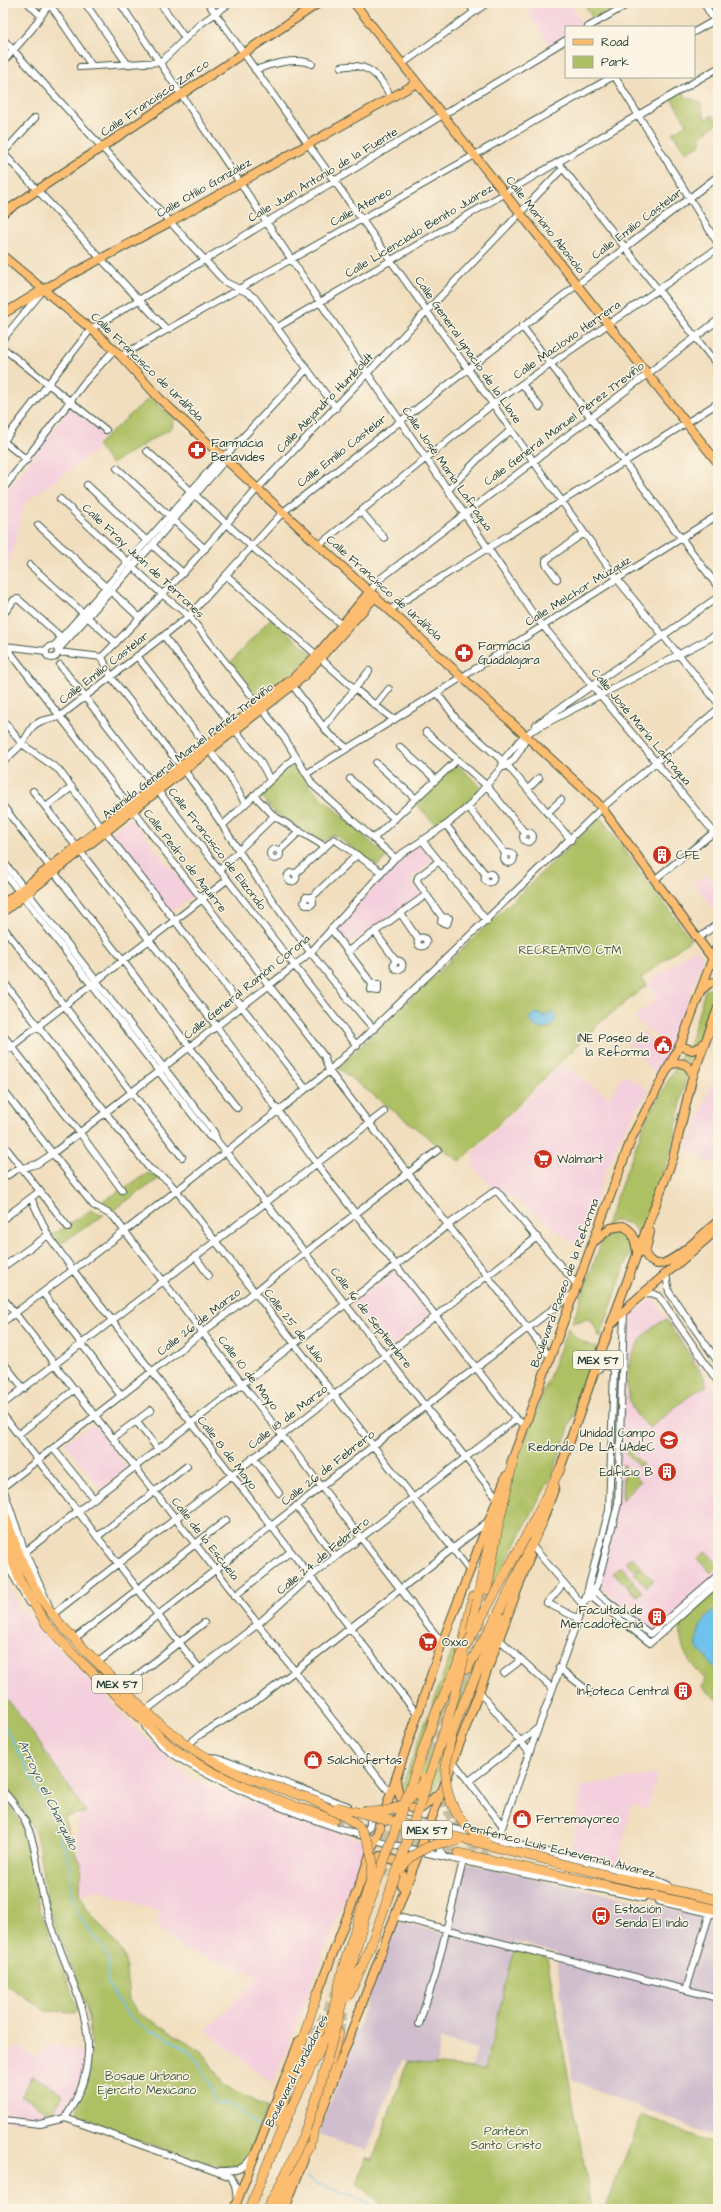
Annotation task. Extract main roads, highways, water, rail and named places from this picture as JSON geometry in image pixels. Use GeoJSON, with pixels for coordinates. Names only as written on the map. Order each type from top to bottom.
{"type":"FeatureCollection","features":[{"type":"Feature","properties":{"kind":"highway"},"geometry":{"type":"LineString","coordinates":[[487,1590],[498,1527],[514,1456]]}},
{"type":"Feature","properties":{"kind":"highway","name":"Boulevard Fundadores"},"geometry":{"type":"LineString","coordinates":[[267,2209],[292,2176],[304,2134],[318,2094],[357,1941],[394,1831],[450,1679],[561,1467]]}},
{"type":"Feature","properties":{"kind":"highway","name":"Boulevard Paseo de la Reforma"},"geometry":{"type":"LineString","coordinates":[[409,1836],[454,1700],[474,1603],[498,1499]]}},
{"type":"Feature","properties":{"kind":"highway","name":"Periférico Luis Echeverría Álvarez"},"geometry":{"type":"LineString","coordinates":[[3,1510],[25,1569],[51,1613],[97,1663],[145,1711],[186,1746],[205,1757],[242,1774],[322,1803],[362,1815],[470,1840],[615,1877],[718,1900]]}},
{"type":"Feature","properties":{"kind":"highway"},"geometry":{"type":"LineString","coordinates":[[467,1669],[497,1616],[542,1523]]}},
{"type":"Feature","properties":{"kind":"highway","name":"MEX 57"},"geometry":{"type":"LineString","coordinates":[[3,1536],[20,1580],[35,1609],[59,1640],[144,1723],[169,1745],[206,1769],[247,1787],[334,1820]]}},
{"type":"Feature","properties":{"kind":"highway"},"geometry":{"type":"LineString","coordinates":[[526,1566],[477,1673],[452,1734],[446,1762],[445,1782],[449,1798],[459,1819],[467,1828],[492,1846],[548,1872]]}},
{"type":"Feature","properties":{"kind":"highway"},"geometry":{"type":"LineString","coordinates":[[322,1803],[333,1803],[365,1812],[377,1812],[396,1808],[414,1798],[426,1773],[448,1710],[474,1603]]}},
{"type":"Feature","properties":{"kind":"highway"},"geometry":{"type":"LineString","coordinates":[[292,2176],[343,1968],[373,1870],[369,1844],[360,1828],[347,1818],[311,1799]]}},
{"type":"Feature","properties":{"kind":"highway","name":"Boulevard Fundadores"},"geometry":{"type":"LineString","coordinates":[[250,2209],[280,2130],[300,2086],[348,1996],[369,1951],[409,1836]]}},
{"type":"Feature","properties":{"kind":"highway"},"geometry":{"type":"LineString","coordinates":[[283,2114],[319,2034],[341,1998],[368,1945],[390,1889],[402,1867],[423,1849],[441,1842],[470,1840]]}},
{"type":"Feature","properties":{"kind":"highway","name":"Periférico Luis Echeverría Álvarez"},"geometry":{"type":"LineString","coordinates":[[459,1855],[548,1872],[713,1910]]}},
{"type":"Feature","properties":{"kind":"highway"},"geometry":{"type":"LineString","coordinates":[[280,2130],[283,2103],[317,1994]]}},
{"type":"Feature","properties":{"kind":"highway"},"geometry":{"type":"LineString","coordinates":[[276,2209],[311,2142],[316,2115],[339,2032]]}},
{"type":"Feature","properties":{"kind":"highway"},"geometry":{"type":"LineString","coordinates":[[280,2130],[283,2114],[296,2074],[314,2034]]}},
{"type":"Feature","properties":{"kind":"main road","name":"Calle Francisco Zarco"},"geometry":{"type":"LineString","coordinates":[[3,213],[319,3]]}},
{"type":"Feature","properties":{"kind":"main road","name":"Calle Mariano Abasolo"},"geometry":{"type":"LineString","coordinates":[[354,3],[718,463]]}},
{"type":"Feature","properties":{"kind":"main road","name":"Calle Otilio González"},"geometry":{"type":"LineString","coordinates":[[3,314],[25,305],[44,290],[102,260],[418,83]]}},
{"type":"Feature","properties":{"kind":"main road","name":"Calle Francisco de Urdiñola"},"geometry":{"type":"LineString","coordinates":[[3,256],[91,329],[121,356],[160,399],[226,456],[319,545],[463,676],[529,733],[602,808],[718,966]]}},
{"type":"Feature","properties":{"kind":"main road","name":"Avenida General Manuel Pérez Treviño"},"geometry":{"type":"LineString","coordinates":[[3,904],[23,892],[52,870],[233,727],[260,707],[293,686],[363,611],[373,594]]}},
{"type":"Feature","properties":{"kind":"main road","name":"Avenida General Manuel Pérez Treviño"},"geometry":{"type":"LineString","coordinates":[[260,707],[319,657],[343,626],[373,594]]}},
{"type":"Feature","properties":{"kind":"main road"},"geometry":{"type":"LineString","coordinates":[[363,611],[388,607]]}},
{"type":"Feature","properties":{"kind":"main road","name":"Avenida General Manuel Pérez Treviño"},"geometry":{"type":"LineString","coordinates":[[3,912],[23,892]]}},
{"type":"Feature","properties":{"kind":"main road","name":"Boulevard Paseo de la Reforma"},"geometry":{"type":"LineString","coordinates":[[498,1499],[632,1137],[681,1042],[718,944]]}},
{"type":"Feature","properties":{"kind":"main road"},"geometry":{"type":"LineString","coordinates":[[700,991],[710,983],[718,980]]}},
{"type":"Feature","properties":{"kind":"main road"},"geometry":{"type":"LineString","coordinates":[[637,1252],[652,1217],[674,1152],[693,1074],[718,1008]]}},
{"type":"Feature","properties":{"kind":"main road"},"geometry":{"type":"LineString","coordinates":[[681,1042],[683,1047],[692,1050],[701,1047],[704,1043]]}},
{"type":"Feature","properties":{"kind":"main road"},"geometry":{"type":"LineString","coordinates":[[671,1064],[685,1063],[689,1066],[693,1074]]}},
{"type":"Feature","properties":{"kind":"main road"},"geometry":{"type":"LineString","coordinates":[[652,1217],[645,1252],[648,1259],[657,1264],[673,1258],[718,1221]]}},
{"type":"Feature","properties":{"kind":"main road"},"geometry":{"type":"LineString","coordinates":[[592,1245],[610,1228],[623,1226],[632,1232],[637,1252]]}},
{"type":"Feature","properties":{"kind":"main road"},"geometry":{"type":"LineString","coordinates":[[610,1327],[624,1310],[718,1229]]}},
{"type":"Feature","properties":{"kind":"main road","name":"MEX 57"},"geometry":{"type":"LineString","coordinates":[[561,1467],[637,1252]]}},
{"type":"Feature","properties":{"kind":"main road"},"geometry":{"type":"LineString","coordinates":[[311,2142],[418,1850],[444,1786],[542,1523],[561,1467]]}},
{"type":"Feature","properties":{"kind":"main road"},"geometry":{"type":"LineString","coordinates":[[235,2205],[362,1878],[442,1643],[487,1522],[498,1499]]}},
{"type":"Feature","properties":{"kind":"main road"},"geometry":{"type":"LineString","coordinates":[[396,1778],[399,1797],[402,1802],[416,1809],[422,1808],[429,1804],[444,1786]]}},
{"type":"Feature","properties":{"kind":"main road"},"geometry":{"type":"LineString","coordinates":[[362,1878],[370,1864],[377,1858],[381,1856],[394,1860],[402,1870],[400,1899]]}},
{"type":"Feature","properties":{"kind":"main road"},"geometry":{"type":"LineString","coordinates":[[285,2209],[292,2176]]}},
{"type":"Feature","properties":{"kind":"water"},"geometry":{"type":"Polygon","coordinates":[[[553,1012],[556,1016],[554,1024],[548,1028],[542,1029],[536,1027],[530,1021],[530,1017],[535,1013],[545,1016],[553,1012]]]}},
{"type":"Feature","properties":{"kind":"water"},"geometry":{"type":"Polygon","coordinates":[[[718,1606],[718,1670],[697,1648],[697,1641],[702,1624],[718,1606]]]}},
{"type":"Feature","properties":{"kind":"waterway","name":"Arroyo el Charquillo"},"geometry":{"type":"LineString","coordinates":[[3,1722],[58,1829],[61,1842],[68,1853],[74,1904],[79,1916],[102,1946],[108,1958],[107,1980],[111,1990],[129,2016],[150,2032],[155,2032],[179,2044],[196,2058],[207,2077],[215,2103],[231,2103],[258,2126]]}},
{"type":"Feature","properties":{"kind":"waterway","name":"Arroyo el Charquillo"},"geometry":{"type":"LineString","coordinates":[[307,2177],[317,2185],[352,2195],[376,2209]]}},
{"type":"Feature","properties":{"kind":"tunnel"},"geometry":{"type":"LineString","coordinates":[[463,1694],[474,1663],[487,1590]]}},
{"type":"Feature","properties":{"kind":"tunnel"},"geometry":{"type":"LineString","coordinates":[[423,1762],[450,1703]]}},
{"type":"Feature","properties":{"kind":"tunnel"},"geometry":{"type":"LineString","coordinates":[[443,1784],[444,1795],[450,1817],[455,1826],[461,1835],[469,1842],[488,1854]]}},
{"type":"Feature","properties":{"kind":"tunnel"},"geometry":{"type":"LineString","coordinates":[[363,1828],[375,1826],[386,1821],[391,1818],[403,1804]]}},
{"type":"Feature","properties":{"kind":"tunnel"},"geometry":{"type":"LineString","coordinates":[[334,1820],[358,1827]]}},
{"type":"Feature","properties":{"kind":"tunnel"},"geometry":{"type":"LineString","coordinates":[[363,1828],[370,1836],[376,1851],[376,1867]]}},
{"type":"Feature","properties":{"kind":"tunnel"},"geometry":{"type":"LineString","coordinates":[[370,1830],[429,1845]]}},
{"type":"Feature","properties":{"kind":"tunnel"},"geometry":{"type":"LineString","coordinates":[[432,1848],[458,1853]]}},
{"type":"Feature","properties":{"kind":"tunnel"},"geometry":{"type":"LineString","coordinates":[[383,1875],[394,1857],[409,1849]]}},
{"type":"Feature","properties":{"kind":"tunnel"},"geometry":{"type":"LineString","coordinates":[[314,2035],[336,1991]]}},
{"type":"Feature","properties":{"kind":"tunnel"},"geometry":{"type":"LineString","coordinates":[[339,2033],[343,2012]]}},
{"type":"Feature","properties":{"kind":"place","name":"Farmacia Benavides"},"geometry":{"type":"Point","coordinates":[197,450]}},
{"type":"Feature","properties":{"kind":"place","name":"Farmacia Guadalajara"},"geometry":{"type":"Point","coordinates":[464,653]}},
{"type":"Feature","properties":{"kind":"place","name":"CFE"},"geometry":{"type":"Point","coordinates":[662,855]}},
{"type":"Feature","properties":{"kind":"place","name":"INE Paseo de la Reforma"},"geometry":{"type":"Point","coordinates":[663,1045]}},
{"type":"Feature","properties":{"kind":"place","name":"Walmart"},"geometry":{"type":"Point","coordinates":[543,1159]}},
{"type":"Feature","properties":{"kind":"place","name":"Unidad Campo Redondo De LA UAdeC"},"geometry":{"type":"Point","coordinates":[669,1440]}},
{"type":"Feature","properties":{"kind":"place","name":"Edificio B"},"geometry":{"type":"Point","coordinates":[667,1472]}},
{"type":"Feature","properties":{"kind":"place","name":"Facultad de Mercadotécnia"},"geometry":{"type":"Point","coordinates":[657,1617]}},
{"type":"Feature","properties":{"kind":"place","name":"Oxxo"},"geometry":{"type":"Point","coordinates":[428,1642]}},
{"type":"Feature","properties":{"kind":"place","name":"Infoteca Central"},"geometry":{"type":"Point","coordinates":[683,1691]}},
{"type":"Feature","properties":{"kind":"place","name":"Salchiofertas"},"geometry":{"type":"Point","coordinates":[313,1760]}},
{"type":"Feature","properties":{"kind":"place","name":"Ferremayoreo"},"geometry":{"type":"Point","coordinates":[522,1819]}},
{"type":"Feature","properties":{"kind":"place","name":"Estación Senda El Indio"},"geometry":{"type":"Point","coordinates":[601,1916]}},
{"type":"Feature","properties":{"kind":"park label","name":"RECREATIVO CTM"},"geometry":{"type":"Point","coordinates":[570,950]}},
{"type":"Feature","properties":{"kind":"park label","name":"Bosque Urbano Ejército Mexicano"},"geometry":{"type":"Point","coordinates":[147,2083]}},
{"type":"Feature","properties":{"kind":"park label","name":"Panteón Santo Cristo"},"geometry":{"type":"Point","coordinates":[506,2138]}}]}
